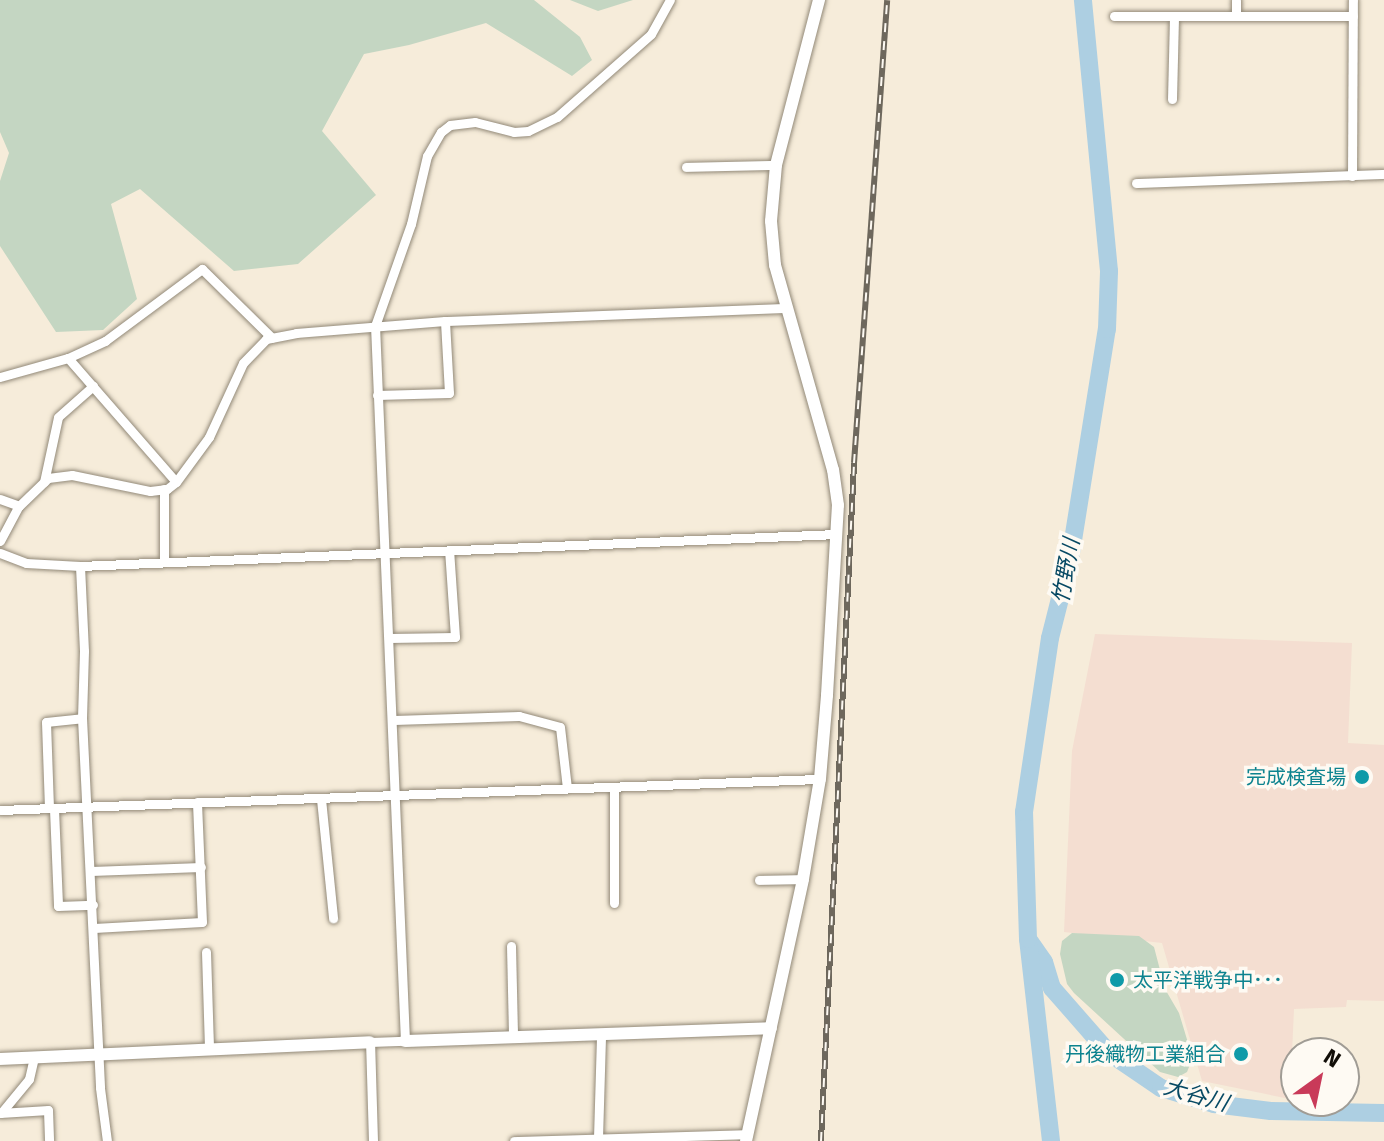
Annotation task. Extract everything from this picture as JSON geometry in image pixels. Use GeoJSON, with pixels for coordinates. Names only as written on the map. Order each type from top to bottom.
{"type":"FeatureCollection","features":[{"type":"Feature","properties":{"kind":"street"},"geometry":{"type":"LineString","coordinates":[[405,1041],[394,720],[375,326],[411,224],[427,156],[441,132],[461,122],[475,122],[514,132],[528,131],[557,117],[651,34],[670,0]]}},
{"type":"Feature","properties":{"kind":"street"},"geometry":{"type":"LineString","coordinates":[[514,1141],[747,1138],[803,879],[820,779],[837,534],[833,470],[786,308],[771,231],[776,165],[819,0]]}},
{"type":"Feature","properties":{"kind":"street"},"geometry":{"type":"LineString","coordinates":[[1236,0],[1236,16]]}},
{"type":"Feature","properties":{"kind":"street"},"geometry":{"type":"LineString","coordinates":[[1352,176],[1353,0]]}},
{"type":"Feature","properties":{"kind":"street"},"geometry":{"type":"LineString","coordinates":[[1114,16],[1353,16]]}},
{"type":"Feature","properties":{"kind":"street"},"geometry":{"type":"LineString","coordinates":[[1172,99],[1174,16]]}},
{"type":"Feature","properties":{"kind":"street"},"geometry":{"type":"LineString","coordinates":[[686,167],[776,165]]}},
{"type":"Feature","properties":{"kind":"street"},"geometry":{"type":"LineString","coordinates":[[1136,183],[1384,174]]}},
{"type":"Feature","properties":{"kind":"street"},"geometry":{"type":"LineString","coordinates":[[0,377],[68,358],[105,341],[202,269],[272,338]]}},
{"type":"Feature","properties":{"kind":"street"},"geometry":{"type":"LineString","coordinates":[[0,541],[19,506],[44,482],[72,475],[150,491],[164,489],[176,482],[209,437],[243,363],[266,339],[445,321],[786,308]]}},
{"type":"Feature","properties":{"kind":"street"},"geometry":{"type":"LineString","coordinates":[[377,395],[449,393],[445,321]]}},
{"type":"Feature","properties":{"kind":"street"},"geometry":{"type":"LineString","coordinates":[[68,358],[176,482]]}},
{"type":"Feature","properties":{"kind":"street"},"geometry":{"type":"LineString","coordinates":[[44,482],[58,417],[93,386]]}},
{"type":"Feature","properties":{"kind":"street"},"geometry":{"type":"LineString","coordinates":[[164,489],[164,562]]}},
{"type":"Feature","properties":{"kind":"street"},"geometry":{"type":"LineString","coordinates":[[0,499],[19,506]]}},
{"type":"Feature","properties":{"kind":"street"},"geometry":{"type":"LineString","coordinates":[[0,553],[26,563],[80,566],[837,534]]}},
{"type":"Feature","properties":{"kind":"street"},"geometry":{"type":"LineString","coordinates":[[389,638],[455,637],[449,550]]}},
{"type":"Feature","properties":{"kind":"street"},"geometry":{"type":"LineString","coordinates":[[80,566],[84,651],[82,718],[98,1055],[107,1141]]}},
{"type":"Feature","properties":{"kind":"street"},"geometry":{"type":"LineString","coordinates":[[394,720],[519,716],[560,727],[567,788]]}},
{"type":"Feature","properties":{"kind":"street"},"geometry":{"type":"LineString","coordinates":[[82,718],[46,722],[58,906],[93,905]]}},
{"type":"Feature","properties":{"kind":"street"},"geometry":{"type":"LineString","coordinates":[[0,810],[820,779]]}},
{"type":"Feature","properties":{"kind":"street"},"geometry":{"type":"LineString","coordinates":[[614,787],[614,903]]}},
{"type":"Feature","properties":{"kind":"street"},"geometry":{"type":"LineString","coordinates":[[321,799],[333,918]]}},
{"type":"Feature","properties":{"kind":"street"},"geometry":{"type":"LineString","coordinates":[[94,928],[202,922],[197,802]]}},
{"type":"Feature","properties":{"kind":"street"},"geometry":{"type":"LineString","coordinates":[[91,871],[201,867]]}},
{"type":"Feature","properties":{"kind":"street"},"geometry":{"type":"LineString","coordinates":[[759,880],[803,879]]}},
{"type":"Feature","properties":{"kind":"street"},"geometry":{"type":"LineString","coordinates":[[511,946],[513,1037]]}},
{"type":"Feature","properties":{"kind":"street"},"geometry":{"type":"LineString","coordinates":[[206,952],[209,1050]]}},
{"type":"Feature","properties":{"kind":"street"},"geometry":{"type":"LineString","coordinates":[[0,1059],[771,1028]]}},
{"type":"Feature","properties":{"kind":"street"},"geometry":{"type":"LineString","coordinates":[[598,1138],[601,1034]]}},
{"type":"Feature","properties":{"kind":"street"},"geometry":{"type":"LineString","coordinates":[[370,1042],[373,1141]]}},
{"type":"Feature","properties":{"kind":"street"},"geometry":{"type":"LineString","coordinates":[[1,1113],[29,1079],[34,1057]]}},
{"type":"Feature","properties":{"kind":"street"},"geometry":{"type":"LineString","coordinates":[[1,1113],[48,1110],[49,1141]]}},
{"type":"Feature","properties":{"kind":"shaded area"},"geometry":{"type":"Polygon","coordinates":[[[1095,634],[1352,643],[1348,743],[1384,745],[1384,1001],[1347,1000],[1346,1007],[1294,1009],[1293,1037],[1280,1037],[1280,1097],[1202,1081],[1162,943],[1064,932],[1072,751],[1095,634]]]}},
{"type":"Feature","properties":{"kind":"green space"},"geometry":{"type":"Polygon","coordinates":[[[0,0],[534,0],[580,37],[592,60],[572,76],[486,23],[364,54],[322,131],[376,195],[298,264],[234,271],[140,189],[111,204],[137,299],[103,330],[56,332],[0,246],[0,181],[9,153],[0,132],[0,0]]]}},
{"type":"Feature","properties":{"kind":"green space"},"geometry":{"type":"Polygon","coordinates":[[[570,0],[633,0],[598,11],[570,0]]]}},
{"type":"Feature","properties":{"kind":"green space"},"geometry":{"type":"Polygon","coordinates":[[[1072,933],[1139,936],[1154,947],[1165,989],[1179,1013],[1189,1046],[1191,1062],[1187,1072],[1178,1077],[1160,1072],[1074,993],[1067,984],[1060,954],[1062,941],[1072,933]]]}},
{"type":"Feature","properties":{"kind":"waterway","name":"竹野川"},"geometry":{"type":"LineString","coordinates":[[1051,1141],[1028,939],[1024,812],[1050,638],[1070,559],[1107,329],[1109,271],[1083,0]]}},
{"type":"Feature","properties":{"kind":"waterway","name":"大谷川"},"geometry":{"type":"LineString","coordinates":[[1030,942],[1044,962],[1052,988],[1108,1052],[1161,1088],[1214,1104],[1271,1111],[1384,1113]]}},
{"type":"Feature","properties":{"kind":"railway"},"geometry":{"type":"LineString","coordinates":[[821,1141],[854,463],[887,0]]}},
{"type":"Feature","properties":{"kind":"place","name":"完成検査場"},"geometry":{"type":"Point","coordinates":[1362,777]}},
{"type":"Feature","properties":{"kind":"place","name":"太平洋戦争中･･･"},"geometry":{"type":"Point","coordinates":[1117,980]}},
{"type":"Feature","properties":{"kind":"place","name":"丹後織物工業組合"},"geometry":{"type":"Point","coordinates":[1241,1054]}}]}
